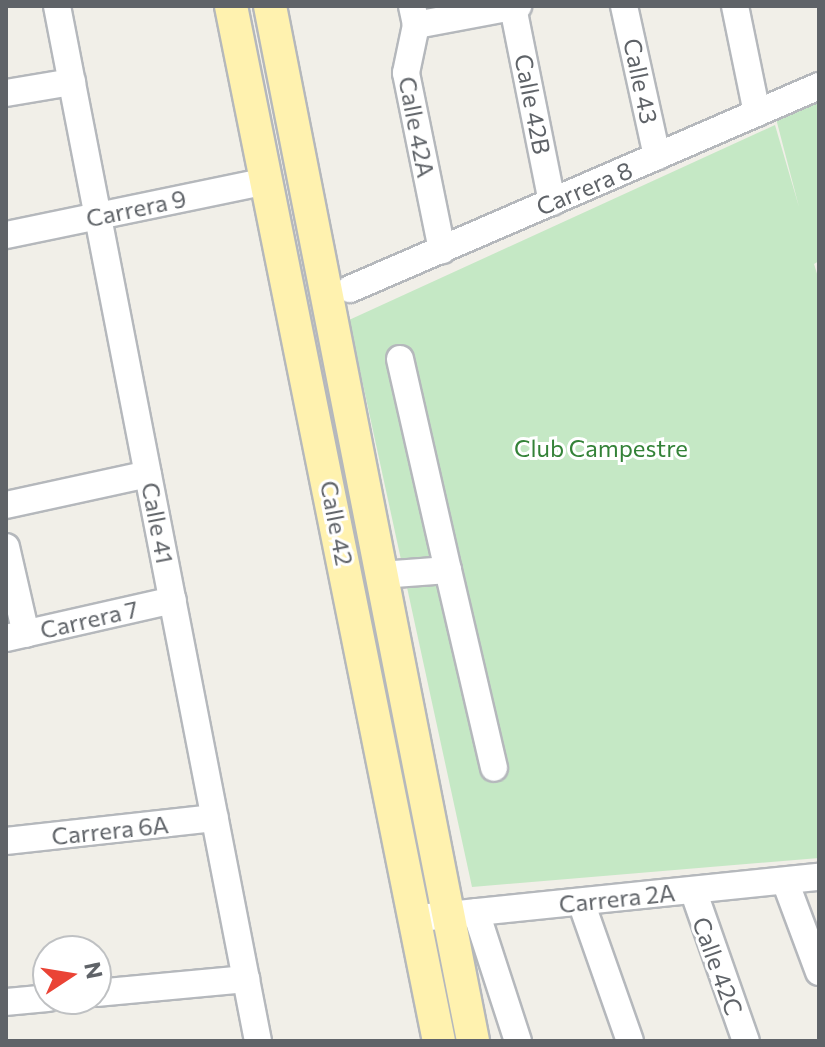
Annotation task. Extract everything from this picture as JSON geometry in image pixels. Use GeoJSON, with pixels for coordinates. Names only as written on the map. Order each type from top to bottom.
{"type":"FeatureCollection","features":[{"type":"Feature","properties":{"kind":"main road","name":"Calle 42"},"geometry":{"type":"LineString","coordinates":[[231,6],[439,1041]]}},
{"type":"Feature","properties":{"kind":"main road","name":"Calle 42"},"geometry":{"type":"LineString","coordinates":[[270,6],[381,575],[462,914],[473,1041]]}},
{"type":"Feature","properties":{"kind":"street","name":"Calle 41"},"geometry":{"type":"LineString","coordinates":[[57,6],[258,1041]]}},
{"type":"Feature","properties":{"kind":"street"},"geometry":{"type":"LineString","coordinates":[[414,16],[516,6]]}},
{"type":"Feature","properties":{"kind":"street","name":"Calle 42B"},"geometry":{"type":"LineString","coordinates":[[516,6],[552,202]]}},
{"type":"Feature","properties":{"kind":"street","name":"Calle 43"},"geometry":{"type":"LineString","coordinates":[[624,6],[657,156]]}},
{"type":"Feature","properties":{"kind":"street"},"geometry":{"type":"LineString","coordinates":[[735,6],[757,113]]}},
{"type":"Feature","properties":{"kind":"street","name":"Calle 42A"},"geometry":{"type":"LineString","coordinates":[[414,16],[406,73],[442,250]]}},
{"type":"Feature","properties":{"kind":"street"},"geometry":{"type":"LineString","coordinates":[[6,93],[72,82]]}},
{"type":"Feature","properties":{"kind":"street","name":"Carrera 8"},"geometry":{"type":"LineString","coordinates":[[350,289],[819,86]]}},
{"type":"Feature","properties":{"kind":"street","name":"Carrera 9"},"geometry":{"type":"LineString","coordinates":[[6,235],[266,181]]}},
{"type":"Feature","properties":{"kind":"street"},"geometry":{"type":"LineString","coordinates":[[400,359],[494,768]]}},
{"type":"Feature","properties":{"kind":"street"},"geometry":{"type":"LineString","coordinates":[[6,505],[148,474]]}},
{"type":"Feature","properties":{"kind":"street"},"geometry":{"type":"LineString","coordinates":[[6,547],[16,636]]}},
{"type":"Feature","properties":{"kind":"street"},"geometry":{"type":"LineString","coordinates":[[381,575],[448,570]]}},
{"type":"Feature","properties":{"kind":"street","name":"Carrera 7"},"geometry":{"type":"LineString","coordinates":[[16,636],[173,600]]}},
{"type":"Feature","properties":{"kind":"street","name":"Carrera 6A"},"geometry":{"type":"LineString","coordinates":[[6,841],[215,818]]}},
{"type":"Feature","properties":{"kind":"street","name":"Carrera 2A"},"geometry":{"type":"LineString","coordinates":[[414,919],[819,877]]}},
{"type":"Feature","properties":{"kind":"street"},"geometry":{"type":"LineString","coordinates":[[785,881],[819,972]]}},
{"type":"Feature","properties":{"kind":"street","name":"Calle 42C"},"geometry":{"type":"LineString","coordinates":[[693,890],[746,1041]]}},
{"type":"Feature","properties":{"kind":"street"},"geometry":{"type":"LineString","coordinates":[[581,902],[630,1041]]}},
{"type":"Feature","properties":{"kind":"street"},"geometry":{"type":"LineString","coordinates":[[462,914],[518,1041]]}},
{"type":"Feature","properties":{"kind":"street"},"geometry":{"type":"LineString","coordinates":[[112,992],[246,979]]}},
{"type":"Feature","properties":{"kind":"street"},"geometry":{"type":"LineString","coordinates":[[6,1002],[32,1000]]}},
{"type":"Feature","properties":{"kind":"green space","name":"Club Campestre"},"geometry":{"type":"Polygon","coordinates":[[[819,87],[819,261],[814,264],[819,280],[819,858],[472,887],[349,320],[775,125],[799,207],[773,107],[819,87]]]}}]}
